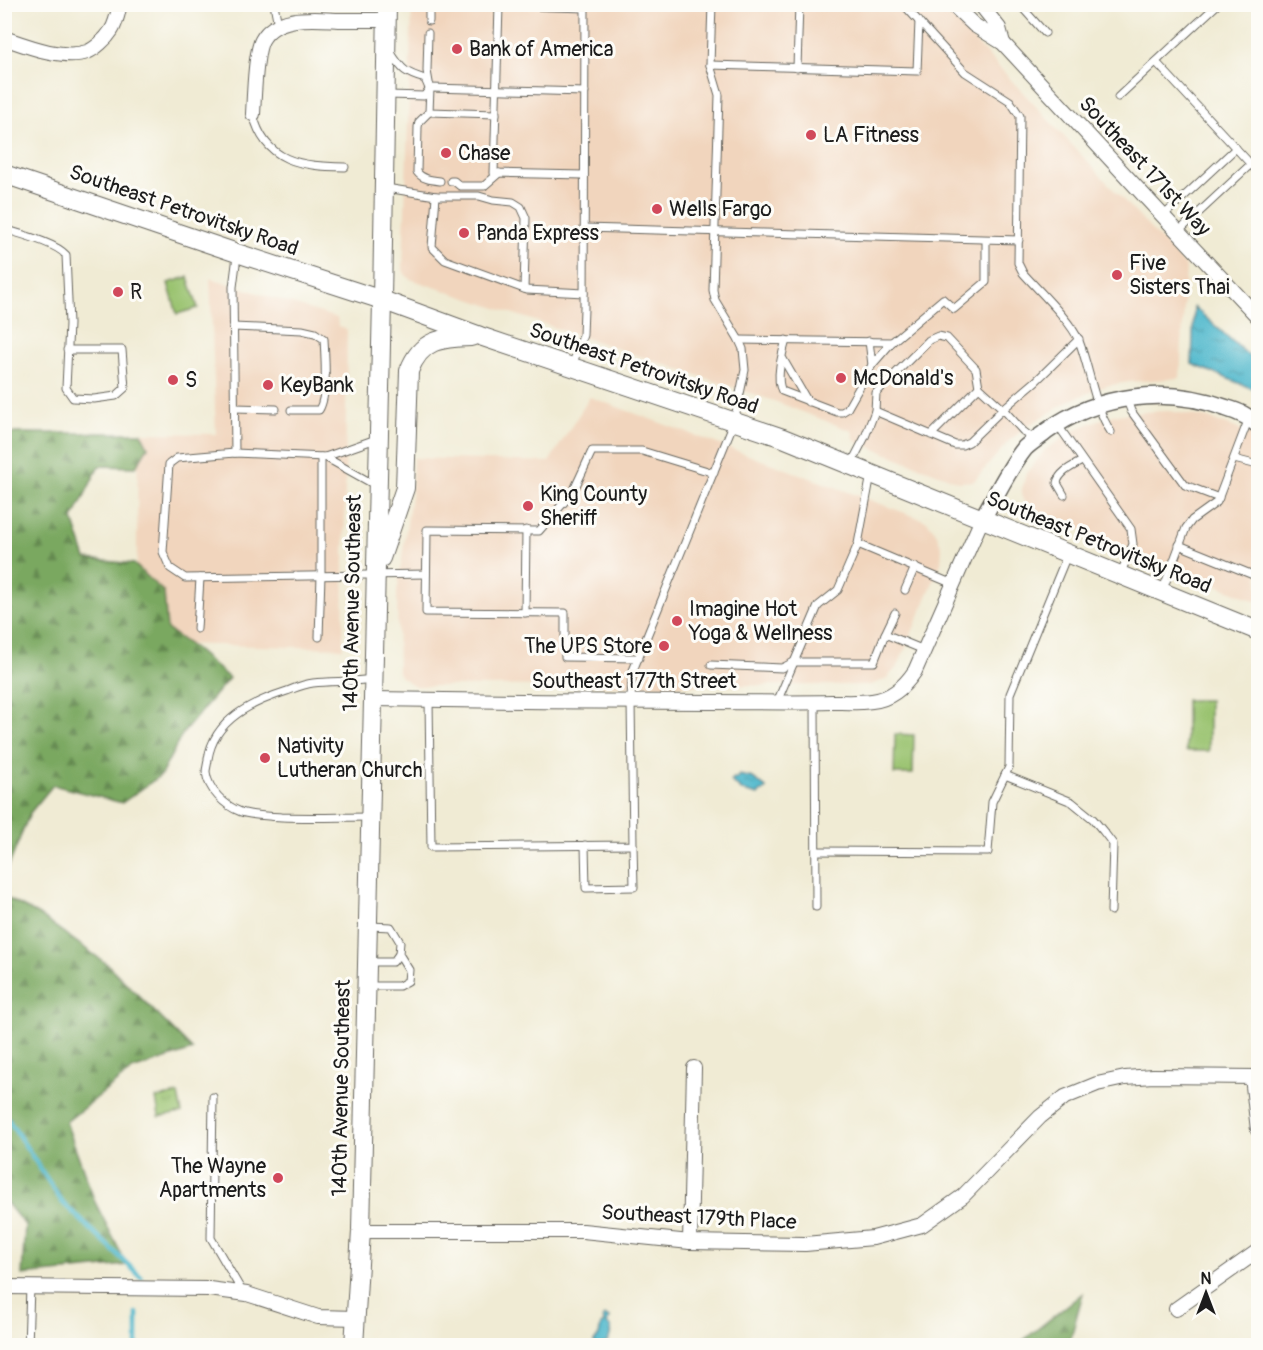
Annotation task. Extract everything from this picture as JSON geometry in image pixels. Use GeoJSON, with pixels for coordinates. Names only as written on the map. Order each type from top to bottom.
{"type":"FeatureCollection","features":[{"type":"Feature","properties":{"kind":"main road","name":"140th Avenue Southeast"},"geometry":{"type":"LineString","coordinates":[[354,1346],[361,1231],[382,300],[386,12]]}},
{"type":"Feature","properties":{"kind":"main road","name":"Southeast Petrovitsky Road"},"geometry":{"type":"LineString","coordinates":[[4,174],[382,300],[480,336],[783,438],[1258,632]]}},
{"type":"Feature","properties":{"kind":"main road"},"geometry":{"type":"LineString","coordinates":[[375,574],[405,488],[409,371],[413,360],[421,350],[434,341],[480,336]]}},
{"type":"Feature","properties":{"kind":"street"},"geometry":{"type":"LineString","coordinates":[[4,38],[44,51],[74,54],[87,52],[98,45],[112,30],[120,4]]}},
{"type":"Feature","properties":{"kind":"street","name":"Southeast 171st Way"},"geometry":{"type":"LineString","coordinates":[[952,4],[974,25],[1003,43],[1258,317]]}},
{"type":"Feature","properties":{"kind":"street","name":"Southeast 171st Way"},"geometry":{"type":"LineString","coordinates":[[985,6],[999,28],[1003,43]]}},
{"type":"Feature","properties":{"kind":"street"},"geometry":{"type":"LineString","coordinates":[[253,114],[259,50],[262,40],[272,29],[299,19],[386,12]]}},
{"type":"Feature","properties":{"kind":"street"},"geometry":{"type":"LineString","coordinates":[[924,650],[982,519],[1009,473],[1026,448],[1057,424],[1099,404],[1126,398],[1159,396],[1194,398],[1256,419]]}},
{"type":"Feature","properties":{"kind":"street","name":"Southeast 177th Street"},"geometry":{"type":"LineString","coordinates":[[372,699],[632,702],[872,701],[894,693],[908,681],[924,650]]}},
{"type":"Feature","properties":{"kind":"street"},"geometry":{"type":"LineString","coordinates":[[690,1242],[694,1068]]}},
{"type":"Feature","properties":{"kind":"street"},"geometry":{"type":"LineString","coordinates":[[1256,1077],[1258,1130]]}},
{"type":"Feature","properties":{"kind":"street","name":"Southeast 179th Place"},"geometry":{"type":"LineString","coordinates":[[361,1231],[583,1231],[690,1242],[805,1244],[873,1238],[922,1226],[963,1196],[1040,1117],[1065,1097],[1097,1084],[1125,1078],[1256,1077]]}},
{"type":"Feature","properties":{"kind":"street"},"geometry":{"type":"LineString","coordinates":[[1176,1309],[1258,1251]]}},
{"type":"Feature","properties":{"kind":"street"},"geometry":{"type":"LineString","coordinates":[[4,1287],[209,1288],[243,1293],[318,1317],[356,1318]]}},
{"type":"Feature","properties":{"kind":"lane"},"geometry":{"type":"LineString","coordinates":[[274,4],[278,25]]}},
{"type":"Feature","properties":{"kind":"lane"},"geometry":{"type":"LineString","coordinates":[[429,4],[429,21]]}},
{"type":"Feature","properties":{"kind":"lane"},"geometry":{"type":"LineString","coordinates":[[460,4],[585,6],[583,335],[572,366]]}},
{"type":"Feature","properties":{"kind":"lane"},"geometry":{"type":"LineString","coordinates":[[585,845],[586,888],[634,887],[632,673],[734,422],[745,370],[740,340],[715,300],[713,290],[719,95],[710,65],[712,4]]}},
{"type":"Feature","properties":{"kind":"lane"},"geometry":{"type":"LineString","coordinates":[[797,68],[799,4]]}},
{"type":"Feature","properties":{"kind":"lane"},"geometry":{"type":"LineString","coordinates":[[903,4],[965,72],[1011,101],[1020,116],[1018,263],[1023,273],[1069,324],[1079,339],[1105,423],[1111,432]]}},
{"type":"Feature","properties":{"kind":"lane"},"geometry":{"type":"LineString","coordinates":[[1019,4],[1045,33]]}},
{"type":"Feature","properties":{"kind":"lane"},"geometry":{"type":"LineString","coordinates":[[1118,97],[1218,4]]}},
{"type":"Feature","properties":{"kind":"lane"},"geometry":{"type":"LineString","coordinates":[[499,6],[494,173],[584,175]]}},
{"type":"Feature","properties":{"kind":"lane"},"geometry":{"type":"LineString","coordinates":[[710,65],[917,71],[919,21]]}},
{"type":"Feature","properties":{"kind":"lane"},"geometry":{"type":"LineString","coordinates":[[428,33],[429,112],[418,126],[417,172],[424,178],[440,180]]}},
{"type":"Feature","properties":{"kind":"lane"},"geometry":{"type":"LineString","coordinates":[[386,44],[401,68],[413,76],[425,79],[430,88]]}},
{"type":"Feature","properties":{"kind":"lane"},"geometry":{"type":"LineString","coordinates":[[1156,62],[1258,172]]}},
{"type":"Feature","properties":{"kind":"lane"},"geometry":{"type":"LineString","coordinates":[[430,88],[585,92]]}},
{"type":"Feature","properties":{"kind":"lane"},"geometry":{"type":"LineString","coordinates":[[384,95],[423,96],[430,88]]}},
{"type":"Feature","properties":{"kind":"lane"},"geometry":{"type":"LineString","coordinates":[[429,112],[496,114]]}},
{"type":"Feature","properties":{"kind":"lane"},"geometry":{"type":"LineString","coordinates":[[253,114],[257,129],[266,144],[287,160],[328,167],[345,167]]}},
{"type":"Feature","properties":{"kind":"lane"},"geometry":{"type":"LineString","coordinates":[[1162,216],[1236,148]]}},
{"type":"Feature","properties":{"kind":"lane"},"geometry":{"type":"LineString","coordinates":[[1178,232],[1251,164]]}},
{"type":"Feature","properties":{"kind":"lane"},"geometry":{"type":"LineString","coordinates":[[451,181],[460,186],[484,186],[499,173]]}},
{"type":"Feature","properties":{"kind":"lane"},"geometry":{"type":"LineString","coordinates":[[383,187],[436,196],[479,196],[513,202],[521,207],[526,218],[524,289]]}},
{"type":"Feature","properties":{"kind":"lane"},"geometry":{"type":"LineString","coordinates":[[436,196],[432,247],[445,261],[524,289],[584,293]]}},
{"type":"Feature","properties":{"kind":"lane"},"geometry":{"type":"LineString","coordinates":[[584,228],[1019,240]]}},
{"type":"Feature","properties":{"kind":"lane"},"geometry":{"type":"LineString","coordinates":[[4,229],[53,246],[62,250],[66,255],[69,324],[67,350],[66,388],[73,398],[94,399],[116,396],[125,388],[122,350],[67,350]]}},
{"type":"Feature","properties":{"kind":"lane"},"geometry":{"type":"LineString","coordinates":[[786,340],[779,372],[779,386],[782,391],[842,412],[847,409],[872,365],[892,342],[943,299],[954,309],[986,282],[986,240]]}},
{"type":"Feature","properties":{"kind":"lane"},"geometry":{"type":"LineString","coordinates":[[236,453],[233,287],[237,253]]}},
{"type":"Feature","properties":{"kind":"lane"},"geometry":{"type":"LineString","coordinates":[[234,327],[302,330],[315,333],[324,339],[323,402],[319,410],[291,410]]}},
{"type":"Feature","properties":{"kind":"lane"},"geometry":{"type":"LineString","coordinates":[[850,465],[865,437],[875,411],[876,393],[929,340],[938,336],[947,338],[976,369],[980,387],[1023,431],[1035,440]]}},
{"type":"Feature","properties":{"kind":"lane"},"geometry":{"type":"LineString","coordinates":[[875,411],[955,445],[962,445],[969,442],[1079,339]]}},
{"type":"Feature","properties":{"kind":"lane"},"geometry":{"type":"LineString","coordinates":[[740,340],[892,342]]}},
{"type":"Feature","properties":{"kind":"lane"},"geometry":{"type":"LineString","coordinates":[[869,341],[872,365]]}},
{"type":"Feature","properties":{"kind":"lane"},"geometry":{"type":"LineString","coordinates":[[783,359],[808,402]]}},
{"type":"Feature","properties":{"kind":"lane"},"geometry":{"type":"LineString","coordinates":[[931,435],[980,387]]}},
{"type":"Feature","properties":{"kind":"lane"},"geometry":{"type":"LineString","coordinates":[[1126,398],[1131,411],[1185,485],[1219,498]]}},
{"type":"Feature","properties":{"kind":"lane"},"geometry":{"type":"LineString","coordinates":[[235,408],[276,409]]}},
{"type":"Feature","properties":{"kind":"lane"},"geometry":{"type":"LineString","coordinates":[[1162,592],[1186,528],[1192,520],[1217,502],[1234,459],[1256,419]]}},
{"type":"Feature","properties":{"kind":"lane"},"geometry":{"type":"LineString","coordinates":[[1057,424],[1131,529],[1132,544],[1120,575]]}},
{"type":"Feature","properties":{"kind":"lane"},"geometry":{"type":"LineString","coordinates":[[379,438],[323,457],[236,453],[177,458],[169,464],[163,552],[170,568],[185,578],[426,574]]}},
{"type":"Feature","properties":{"kind":"lane"},"geometry":{"type":"LineString","coordinates":[[639,658],[565,657],[565,613],[426,612],[427,530],[539,531],[573,492],[592,451],[642,451],[714,472]]}},
{"type":"Feature","properties":{"kind":"lane"},"geometry":{"type":"LineString","coordinates":[[323,457],[378,486]]}},
{"type":"Feature","properties":{"kind":"lane"},"geometry":{"type":"LineString","coordinates":[[319,637],[323,457]]}},
{"type":"Feature","properties":{"kind":"lane"},"geometry":{"type":"LineString","coordinates":[[1234,459],[1258,465]]}},
{"type":"Feature","properties":{"kind":"lane"},"geometry":{"type":"LineString","coordinates":[[1064,495],[1057,483],[1058,478],[1082,461]]}},
{"type":"Feature","properties":{"kind":"lane"},"geometry":{"type":"LineString","coordinates":[[777,702],[818,606],[838,590],[858,544],[871,474]]}},
{"type":"Feature","properties":{"kind":"lane"},"geometry":{"type":"LineString","coordinates":[[525,613],[526,530]]}},
{"type":"Feature","properties":{"kind":"lane"},"geometry":{"type":"LineString","coordinates":[[858,544],[953,584]]}},
{"type":"Feature","properties":{"kind":"lane"},"geometry":{"type":"LineString","coordinates":[[1179,545],[1258,577]]}},
{"type":"Feature","properties":{"kind":"lane"},"geometry":{"type":"LineString","coordinates":[[816,851],[988,852],[992,802],[1009,767],[1010,694],[1068,553]]}},
{"type":"Feature","properties":{"kind":"lane"},"geometry":{"type":"LineString","coordinates":[[905,590],[915,567]]}},
{"type":"Feature","properties":{"kind":"lane"},"geometry":{"type":"LineString","coordinates":[[197,629],[200,578]]}},
{"type":"Feature","properties":{"kind":"lane"},"geometry":{"type":"LineString","coordinates":[[711,665],[782,668],[794,662],[874,662],[895,613]]}},
{"type":"Feature","properties":{"kind":"lane"},"geometry":{"type":"LineString","coordinates":[[885,634],[924,650]]}},
{"type":"Feature","properties":{"kind":"lane"},"geometry":{"type":"LineString","coordinates":[[370,817],[258,816],[241,812],[218,796],[211,787],[206,772],[214,739],[221,728],[236,714],[271,696],[311,683],[373,679]]}},
{"type":"Feature","properties":{"kind":"lane"},"geometry":{"type":"LineString","coordinates":[[429,700],[431,847],[633,845]]}},
{"type":"Feature","properties":{"kind":"lane"},"geometry":{"type":"LineString","coordinates":[[815,702],[816,907]]}},
{"type":"Feature","properties":{"kind":"lane"},"geometry":{"type":"LineString","coordinates":[[1005,776],[1072,802],[1093,819],[1103,831],[1113,844],[1111,911]]}},
{"type":"Feature","properties":{"kind":"lane"},"geometry":{"type":"LineString","coordinates":[[366,963],[393,962],[399,954],[400,942],[391,927],[367,925]]}},
{"type":"Feature","properties":{"kind":"lane"},"geometry":{"type":"LineString","coordinates":[[366,986],[399,986],[408,981],[409,970],[399,954]]}},
{"type":"Feature","properties":{"kind":"lane"},"geometry":{"type":"LineString","coordinates":[[213,1097],[211,1238],[243,1293]]}},
{"type":"Feature","properties":{"kind":"lane"},"geometry":{"type":"LineString","coordinates":[[28,1346],[30,1287]]}},
{"type":"Feature","properties":{"kind":"shaded area"},"geometry":{"type":"Polygon","coordinates":[[[412,5],[941,5],[1186,267],[1180,378],[1106,386],[1071,400],[1029,425],[1009,441],[974,481],[959,482],[855,441],[852,431],[774,401],[410,279],[403,269],[412,5]]]}},
{"type":"Feature","properties":{"kind":"shaded area"},"geometry":{"type":"Polygon","coordinates":[[[210,278],[337,318],[338,326],[347,330],[343,648],[136,643],[138,433],[216,434],[210,278]]]}},
{"type":"Feature","properties":{"kind":"shaded area"},"geometry":{"type":"Polygon","coordinates":[[[590,397],[927,521],[935,531],[942,547],[941,563],[898,666],[886,679],[871,685],[415,686],[401,677],[398,672],[397,593],[412,489],[413,458],[549,462],[590,397]]]}},
{"type":"Feature","properties":{"kind":"shaded area"},"geometry":{"type":"Polygon","coordinates":[[[1169,411],[1208,418],[1258,436],[1258,602],[1030,508],[1022,498],[1026,474],[1045,450],[1075,430],[1114,415],[1169,411]]]}},
{"type":"Feature","properties":{"kind":"green space"},"geometry":{"type":"Polygon","coordinates":[[[188,277],[198,308],[177,314],[168,283],[188,277]]]}},
{"type":"Feature","properties":{"kind":"green space"},"geometry":{"type":"Polygon","coordinates":[[[4,433],[141,433],[148,447],[136,467],[99,466],[73,519],[86,559],[134,564],[164,592],[167,629],[194,648],[229,678],[183,733],[161,775],[122,803],[53,785],[30,813],[5,871],[4,433]]]}},
{"type":"Feature","properties":{"kind":"green space"},"geometry":{"type":"Polygon","coordinates":[[[1186,700],[1209,700],[1209,751],[1186,751],[1186,700]]]}},
{"type":"Feature","properties":{"kind":"green space"},"geometry":{"type":"Polygon","coordinates":[[[895,734],[914,735],[913,774],[894,774],[895,734]]]}},
{"type":"Feature","properties":{"kind":"green space"},"geometry":{"type":"Polygon","coordinates":[[[5,897],[39,915],[107,964],[193,1050],[132,1070],[66,1122],[95,1202],[127,1265],[22,1275],[25,1225],[4,1200],[5,897]]]}},
{"type":"Feature","properties":{"kind":"green space"},"geometry":{"type":"Polygon","coordinates":[[[178,1094],[182,1113],[159,1117],[156,1098],[178,1094]]]}},
{"type":"Feature","properties":{"kind":"green space"},"geometry":{"type":"Polygon","coordinates":[[[1083,1293],[1070,1341],[1074,1345],[1013,1345],[1021,1342],[1083,1293]]]}},
{"type":"Feature","properties":{"kind":"water"},"geometry":{"type":"Polygon","coordinates":[[[1194,307],[1258,364],[1258,391],[1192,364],[1194,307]]]}},
{"type":"Feature","properties":{"kind":"water"},"geometry":{"type":"Polygon","coordinates":[[[739,775],[753,778],[766,788],[758,795],[743,791],[731,781],[739,775]]]}},
{"type":"Feature","properties":{"kind":"water"},"geometry":{"type":"Polygon","coordinates":[[[603,1317],[609,1318],[607,1324],[611,1328],[609,1339],[602,1345],[595,1345],[594,1342],[604,1323],[603,1317]]]}},
{"type":"Feature","properties":{"kind":"waterway"},"geometry":{"type":"LineString","coordinates":[[4,1113],[62,1202],[141,1277]]}},
{"type":"Feature","properties":{"kind":"waterway"},"geometry":{"type":"LineString","coordinates":[[137,1313],[137,1346]]}},
{"type":"Feature","properties":{"kind":"place","name":"Bank of America"},"geometry":{"type":"Point","coordinates":[457,49]}},
{"type":"Feature","properties":{"kind":"place","name":"LA Fitness"},"geometry":{"type":"Point","coordinates":[811,135]}},
{"type":"Feature","properties":{"kind":"place","name":"Chase"},"geometry":{"type":"Point","coordinates":[446,153]}},
{"type":"Feature","properties":{"kind":"place","name":"Wells Fargo"},"geometry":{"type":"Point","coordinates":[657,209]}},
{"type":"Feature","properties":{"kind":"place","name":"Panda Express"},"geometry":{"type":"Point","coordinates":[464,233]}},
{"type":"Feature","properties":{"kind":"place","name":"Five Sisters Thai"},"geometry":{"type":"Point","coordinates":[1117,275]}},
{"type":"Feature","properties":{"kind":"place","name":"R"},"geometry":{"type":"Point","coordinates":[118,292]}},
{"type":"Feature","properties":{"kind":"place","name":"McDonald's"},"geometry":{"type":"Point","coordinates":[841,378]}},
{"type":"Feature","properties":{"kind":"place","name":"S"},"geometry":{"type":"Point","coordinates":[173,380]}},
{"type":"Feature","properties":{"kind":"place","name":"KeyBank"},"geometry":{"type":"Point","coordinates":[268,385]}},
{"type":"Feature","properties":{"kind":"place","name":"King County Sheriff"},"geometry":{"type":"Point","coordinates":[528,506]}},
{"type":"Feature","properties":{"kind":"place","name":"Imagine Hot Yoga & Wellness"},"geometry":{"type":"Point","coordinates":[677,621]}},
{"type":"Feature","properties":{"kind":"place","name":"The UPS Store"},"geometry":{"type":"Point","coordinates":[664,646]}},
{"type":"Feature","properties":{"kind":"place","name":"Nativity Lutheran Church"},"geometry":{"type":"Point","coordinates":[265,758]}},
{"type":"Feature","properties":{"kind":"place","name":"The Wayne Apartments"},"geometry":{"type":"Point","coordinates":[278,1178]}}]}
